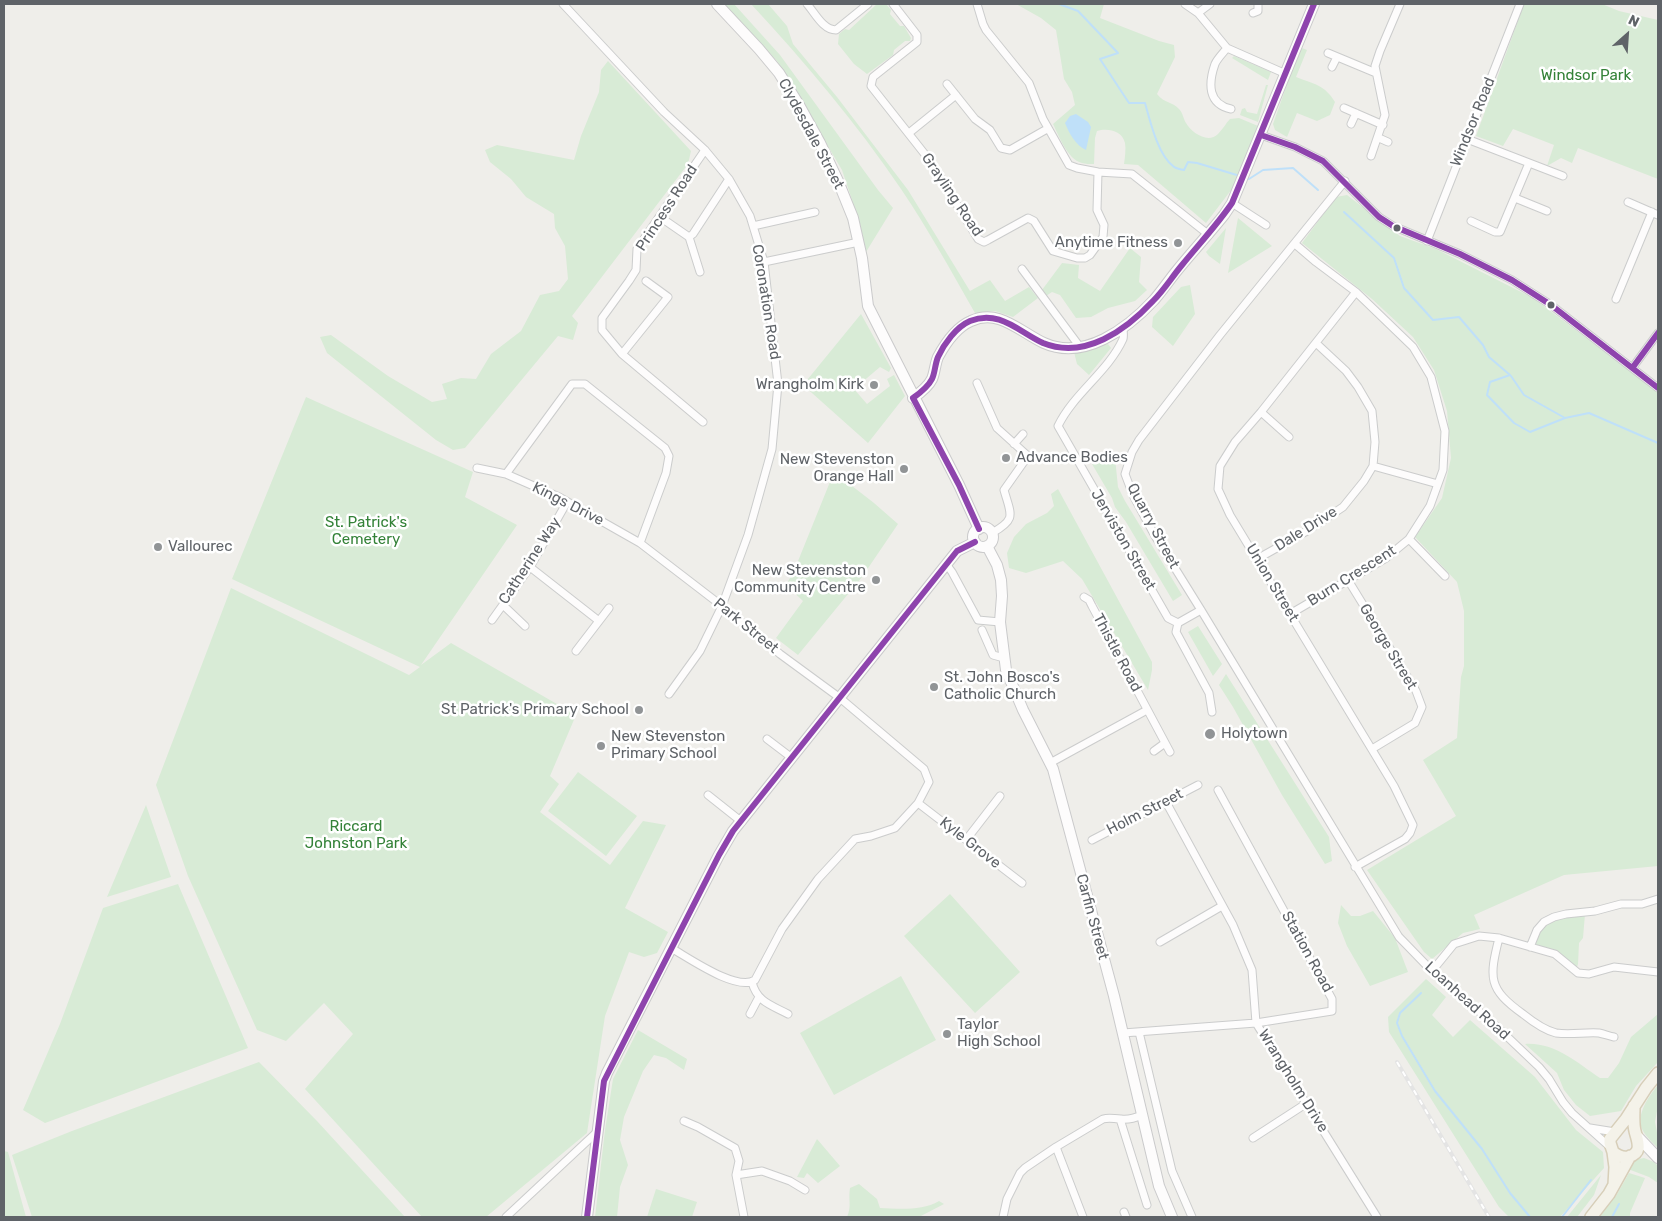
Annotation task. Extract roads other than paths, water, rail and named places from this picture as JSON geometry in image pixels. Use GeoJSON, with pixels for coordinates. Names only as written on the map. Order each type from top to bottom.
{"type":"FeatureCollection","features":[{"type":"Feature","properties":{"kind":"main road","name":"Clydesdale Street"},"geometry":{"type":"LineString","coordinates":[[717,4],[770,60],[799,105],[838,181],[853,218],[859,242],[868,306],[979,528]]}},
{"type":"Feature","properties":{"kind":"main road"},"geometry":{"type":"LineString","coordinates":[[913,398],[929,384],[938,358],[950,339],[963,325],[970,321],[986,316],[1001,319],[1044,343],[1059,348],[1080,347],[1111,336],[1123,328],[1154,300],[1209,235],[1232,202],[1314,4]]}},
{"type":"Feature","properties":{"kind":"main road"},"geometry":{"type":"LineString","coordinates":[[979,528],[988,528],[992,532],[993,538],[987,546],[982,547],[975,542],[974,533],[979,528]]}},
{"type":"Feature","properties":{"kind":"main road"},"geometry":{"type":"LineString","coordinates":[[587,1217],[604,1081],[719,855],[733,831],[946,564],[957,551],[975,542]]}},
{"type":"Feature","properties":{"kind":"main road","name":"Carfin Street"},"geometry":{"type":"LineString","coordinates":[[987,546],[997,565],[1001,580],[1000,622],[1004,658],[1015,692],[1053,769],[1123,1033],[1159,1186],[1172,1217]]}},
{"type":"Feature","properties":{"kind":"main road"},"geometry":{"type":"LineString","coordinates":[[1614,1184],[1610,1139],[1658,1073]]}},
{"type":"Feature","properties":{"kind":"main road"},"geometry":{"type":"LineString","coordinates":[[1591,1217],[1638,1147],[1634,1106]]}},
{"type":"Feature","properties":{"kind":"main road"},"geometry":{"type":"LineString","coordinates":[[1617,1131],[1627,1128],[1658,1158]]}},
{"type":"Feature","properties":{"kind":"main road"},"geometry":{"type":"LineString","coordinates":[[1612,1150],[1621,1157],[1650,1155],[1658,1158]]}},
{"type":"Feature","properties":{"kind":"street","name":"Coronation Road"},"geometry":{"type":"LineString","coordinates":[[563,4],[664,112],[705,150],[729,179],[750,216],[764,262],[778,384],[772,449],[748,535],[722,606],[700,651],[669,694]]}},
{"type":"Feature","properties":{"kind":"street"},"geometry":{"type":"LineString","coordinates":[[807,4],[826,27],[836,30],[868,4]]}},
{"type":"Feature","properties":{"kind":"street","name":"Grayling Road"},"geometry":{"type":"LineString","coordinates":[[893,4],[917,35],[917,42],[873,77],[871,86],[931,162],[978,239],[984,242],[1028,218],[1034,221],[1053,251],[1080,259],[1090,255],[1103,237],[1105,228],[1097,210],[1098,172]]}},
{"type":"Feature","properties":{"kind":"street"},"geometry":{"type":"LineString","coordinates":[[977,4],[982,24],[1029,83],[1047,129],[1069,165],[1098,172],[1132,174],[1209,235]]}},
{"type":"Feature","properties":{"kind":"street"},"geometry":{"type":"LineString","coordinates":[[1185,4],[1198,13],[1227,48],[1286,74]]}},
{"type":"Feature","properties":{"kind":"street"},"geometry":{"type":"LineString","coordinates":[[1198,13],[1210,4]]}},
{"type":"Feature","properties":{"kind":"street"},"geometry":{"type":"LineString","coordinates":[[1253,13],[1258,11],[1258,4]]}},
{"type":"Feature","properties":{"kind":"street"},"geometry":{"type":"LineString","coordinates":[[1372,156],[1386,115],[1375,66],[1400,4]]}},
{"type":"Feature","properties":{"kind":"street","name":"Windsor Road"},"geometry":{"type":"LineString","coordinates":[[1427,241],[1520,4]]}},
{"type":"Feature","properties":{"kind":"street"},"geometry":{"type":"LineString","coordinates":[[1227,48],[1215,63],[1210,88],[1213,99],[1224,108],[1231,110]]}},
{"type":"Feature","properties":{"kind":"street"},"geometry":{"type":"LineString","coordinates":[[1328,53],[1376,73]]}},
{"type":"Feature","properties":{"kind":"street"},"geometry":{"type":"LineString","coordinates":[[1332,67],[1337,57]]}},
{"type":"Feature","properties":{"kind":"street"},"geometry":{"type":"LineString","coordinates":[[947,84],[975,118],[988,128],[999,145],[1005,150],[1010,150],[1047,129]]}},
{"type":"Feature","properties":{"kind":"street"},"geometry":{"type":"LineString","coordinates":[[908,133],[956,95]]}},
{"type":"Feature","properties":{"kind":"street"},"geometry":{"type":"LineString","coordinates":[[1344,108],[1382,125]]}},
{"type":"Feature","properties":{"kind":"street"},"geometry":{"type":"LineString","coordinates":[[1351,124],[1356,113]]}},
{"type":"Feature","properties":{"kind":"street"},"geometry":{"type":"LineString","coordinates":[[1261,135],[1295,147],[1323,161],[1379,217],[1393,226],[1460,254],[1512,280],[1551,305],[1658,388]]}},
{"type":"Feature","properties":{"kind":"street"},"geometry":{"type":"LineString","coordinates":[[1379,138],[1388,142]]}},
{"type":"Feature","properties":{"kind":"street"},"geometry":{"type":"LineString","coordinates":[[1467,139],[1559,174],[1559,165]]}},
{"type":"Feature","properties":{"kind":"street","name":"Princess Road"},"geometry":{"type":"LineString","coordinates":[[703,422],[622,354],[602,330],[602,318],[636,270],[636,249],[705,150]]}},
{"type":"Feature","properties":{"kind":"street"},"geometry":{"type":"LineString","coordinates":[[1471,221],[1495,232],[1500,232],[1529,163]]}},
{"type":"Feature","properties":{"kind":"street"},"geometry":{"type":"LineString","coordinates":[[689,237],[693,234],[729,179]]}},
{"type":"Feature","properties":{"kind":"street","name":"Quarry Street"},"geometry":{"type":"LineString","coordinates":[[1345,181],[1220,335],[1139,440],[1132,452],[1125,474],[1132,495],[1155,536],[1355,867]]}},
{"type":"Feature","properties":{"kind":"street"},"geometry":{"type":"LineString","coordinates":[[1515,198],[1547,211]]}},
{"type":"Feature","properties":{"kind":"street"},"geometry":{"type":"LineString","coordinates":[[1232,202],[1266,225]]}},
{"type":"Feature","properties":{"kind":"street"},"geometry":{"type":"LineString","coordinates":[[1616,299],[1655,214],[1628,202]]}},
{"type":"Feature","properties":{"kind":"street"},"geometry":{"type":"LineString","coordinates":[[753,226],[815,212]]}},
{"type":"Feature","properties":{"kind":"street"},"geometry":{"type":"LineString","coordinates":[[660,216],[689,237],[700,272]]}},
{"type":"Feature","properties":{"kind":"street"},"geometry":{"type":"LineString","coordinates":[[764,262],[859,242]]}},
{"type":"Feature","properties":{"kind":"street","name":"Burn Crescent"},"geometry":{"type":"LineString","coordinates":[[1290,614],[1386,558],[1409,539],[1430,506],[1443,470],[1446,431],[1431,377],[1413,347],[1356,292],[1295,244]]}},
{"type":"Feature","properties":{"kind":"street"},"geometry":{"type":"LineString","coordinates":[[1022,269],[1080,347]]}},
{"type":"Feature","properties":{"kind":"street"},"geometry":{"type":"LineString","coordinates":[[622,354],[668,297],[646,281]]}},
{"type":"Feature","properties":{"kind":"street","name":"Union Street"},"geometry":{"type":"LineString","coordinates":[[1355,867],[1405,839],[1413,825],[1394,786],[1230,515],[1218,489],[1220,466],[1235,442],[1316,344],[1356,292]]}},
{"type":"Feature","properties":{"kind":"street","name":"Jerviston Street"},"geometry":{"type":"LineString","coordinates":[[1123,328],[1124,337],[1112,358],[1078,396],[1058,426],[1168,618],[1178,623]]}},
{"type":"Feature","properties":{"kind":"street"},"geometry":{"type":"LineString","coordinates":[[1633,367],[1658,332]]}},
{"type":"Feature","properties":{"kind":"street","name":"Dale Drive"},"geometry":{"type":"LineString","coordinates":[[1257,559],[1307,531],[1344,506],[1364,481],[1373,466],[1375,442],[1372,412],[1358,387],[1346,371],[1316,344]]}},
{"type":"Feature","properties":{"kind":"street"},"geometry":{"type":"LineString","coordinates":[[977,383],[997,428],[1028,456],[1004,490],[1011,517],[1009,522],[992,532]]}},
{"type":"Feature","properties":{"kind":"street"},"geometry":{"type":"LineString","coordinates":[[506,474],[572,384],[585,384],[665,448],[669,456],[666,473],[640,543]]}},
{"type":"Feature","properties":{"kind":"street"},"geometry":{"type":"LineString","coordinates":[[1261,412],[1289,437]]}},
{"type":"Feature","properties":{"kind":"street"},"geometry":{"type":"LineString","coordinates":[[1014,444],[1023,434]]}},
{"type":"Feature","properties":{"kind":"street"},"geometry":{"type":"LineString","coordinates":[[1373,466],[1438,484]]}},
{"type":"Feature","properties":{"kind":"street","name":"Kings Drive"},"geometry":{"type":"LineString","coordinates":[[477,468],[506,474],[567,502],[640,543],[653,554]]}},
{"type":"Feature","properties":{"kind":"street","name":"Catherine Way"},"geometry":{"type":"LineString","coordinates":[[492,620],[530,567],[567,502]]}},
{"type":"Feature","properties":{"kind":"street"},"geometry":{"type":"LineString","coordinates":[[1409,539],[1445,576]]}},
{"type":"Feature","properties":{"kind":"street","name":"Park Street"},"geometry":{"type":"LineString","coordinates":[[653,554],[722,606],[780,654],[840,698],[924,769],[929,782],[918,804],[894,828],[855,839],[818,879],[782,929],[758,976],[752,982]]}},
{"type":"Feature","properties":{"kind":"street"},"geometry":{"type":"LineString","coordinates":[[946,564],[978,620],[980,632],[993,655],[1004,658]]}},
{"type":"Feature","properties":{"kind":"street"},"geometry":{"type":"LineString","coordinates":[[530,567],[599,621]]}},
{"type":"Feature","properties":{"kind":"street","name":"George Street"},"geometry":{"type":"LineString","coordinates":[[1348,580],[1416,691],[1422,707],[1415,724],[1372,749]]}},
{"type":"Feature","properties":{"kind":"street","name":"Thistle Road"},"geometry":{"type":"LineString","coordinates":[[1084,597],[1089,600],[1170,752]]}},
{"type":"Feature","properties":{"kind":"street"},"geometry":{"type":"LineString","coordinates":[[503,605],[525,626]]}},
{"type":"Feature","properties":{"kind":"street"},"geometry":{"type":"LineString","coordinates":[[576,651],[609,608]]}},
{"type":"Feature","properties":{"kind":"street"},"geometry":{"type":"LineString","coordinates":[[1201,610],[1178,623],[1176,632],[1209,693],[1212,712]]}},
{"type":"Feature","properties":{"kind":"street"},"geometry":{"type":"LineString","coordinates":[[978,620],[1000,622]]}},
{"type":"Feature","properties":{"kind":"street"},"geometry":{"type":"LineString","coordinates":[[1050,763],[1148,710]]}},
{"type":"Feature","properties":{"kind":"street"},"geometry":{"type":"LineString","coordinates":[[767,739],[792,758]]}},
{"type":"Feature","properties":{"kind":"street"},"geometry":{"type":"LineString","coordinates":[[1154,751],[1165,743]]}},
{"type":"Feature","properties":{"kind":"street","name":"Holm Street"},"geometry":{"type":"LineString","coordinates":[[1092,840],[1198,784]]}},
{"type":"Feature","properties":{"kind":"street","name":"Station Road"},"geometry":{"type":"LineString","coordinates":[[1123,1033],[1256,1023],[1332,1011],[1332,998],[1218,790]]}},
{"type":"Feature","properties":{"kind":"street"},"geometry":{"type":"LineString","coordinates":[[708,795],[742,822]]}},
{"type":"Feature","properties":{"kind":"street"},"geometry":{"type":"LineString","coordinates":[[966,840],[1000,796]]}},
{"type":"Feature","properties":{"kind":"street","name":"Wrangholm Drive"},"geometry":{"type":"LineString","coordinates":[[1166,802],[1232,925],[1252,970],[1256,1023],[1377,1217]]}},
{"type":"Feature","properties":{"kind":"street","name":"Kyle Grove"},"geometry":{"type":"LineString","coordinates":[[918,804],[1022,883]]}},
{"type":"Feature","properties":{"kind":"street","name":"Loanhead Road"},"geometry":{"type":"LineString","coordinates":[[1355,867],[1399,937],[1432,971],[1496,1026],[1539,1067],[1563,1102],[1612,1150]]}},
{"type":"Feature","properties":{"kind":"street"},"geometry":{"type":"LineString","coordinates":[[1530,947],[1537,930],[1544,922],[1554,917],[1602,910],[1621,904],[1642,904],[1658,899]]}},
{"type":"Feature","properties":{"kind":"street"},"geometry":{"type":"LineString","coordinates":[[1160,942],[1222,906]]}},
{"type":"Feature","properties":{"kind":"street"},"geometry":{"type":"LineString","coordinates":[[1432,971],[1454,944],[1480,936],[1499,938],[1555,954],[1578,973],[1589,974],[1614,967],[1658,972]]}},
{"type":"Feature","properties":{"kind":"street"},"geometry":{"type":"LineString","coordinates":[[1499,938],[1492,967],[1495,988],[1507,1003],[1546,1030],[1583,1035],[1599,1033],[1614,1037]]}},
{"type":"Feature","properties":{"kind":"street"},"geometry":{"type":"LineString","coordinates":[[671,948],[732,981],[752,982],[758,998],[788,1014]]}},
{"type":"Feature","properties":{"kind":"street"},"geometry":{"type":"LineString","coordinates":[[750,1014],[758,998]]}},
{"type":"Feature","properties":{"kind":"street"},"geometry":{"type":"LineString","coordinates":[[1139,1032],[1172,1171],[1192,1217]]}},
{"type":"Feature","properties":{"kind":"street"},"geometry":{"type":"LineString","coordinates":[[1253,1138],[1307,1103]]}},
{"type":"Feature","properties":{"kind":"street"},"geometry":{"type":"LineString","coordinates":[[1003,1217],[1008,1199],[1020,1173],[1033,1162],[1104,1119],[1112,1117],[1132,1119],[1142,1115]]}},
{"type":"Feature","properties":{"kind":"street"},"geometry":{"type":"LineString","coordinates":[[1120,1119],[1147,1205]]}},
{"type":"Feature","properties":{"kind":"street"},"geometry":{"type":"LineString","coordinates":[[684,1121],[736,1148],[739,1160],[736,1174],[744,1217]]}},
{"type":"Feature","properties":{"kind":"street"},"geometry":{"type":"LineString","coordinates":[[1589,1128],[1617,1131]]}},
{"type":"Feature","properties":{"kind":"street"},"geometry":{"type":"LineString","coordinates":[[506,1217],[598,1132]]}},
{"type":"Feature","properties":{"kind":"street"},"geometry":{"type":"LineString","coordinates":[[1056,1147],[1083,1217]]}},
{"type":"Feature","properties":{"kind":"street"},"geometry":{"type":"LineString","coordinates":[[736,1174],[762,1171],[790,1181],[805,1190]]}},
{"type":"Feature","properties":{"kind":"water"},"geometry":{"type":"Polygon","coordinates":[[[1076,114],[1088,122],[1091,127],[1086,150],[1076,142],[1065,123],[1070,116],[1076,114]]]}},
{"type":"Feature","properties":{"kind":"waterway"},"geometry":{"type":"LineString","coordinates":[[1059,4],[1078,11],[1118,53],[1100,59],[1129,103],[1145,103],[1159,146],[1173,166],[1184,170],[1188,162],[1197,163],[1240,176]]}},
{"type":"Feature","properties":{"kind":"waterway"},"geometry":{"type":"LineString","coordinates":[[1247,178],[1249,179],[1263,170],[1293,168],[1318,190]]}},
{"type":"Feature","properties":{"kind":"waterway"},"geometry":{"type":"LineString","coordinates":[[1344,212],[1394,258],[1404,288],[1433,320],[1459,317],[1483,345],[1489,357],[1510,375],[1490,382],[1487,395],[1514,423],[1530,432],[1565,418]]}},
{"type":"Feature","properties":{"kind":"waterway"},"geometry":{"type":"LineString","coordinates":[[1511,376],[1524,395],[1565,418],[1589,413],[1658,443]]}},
{"type":"Feature","properties":{"kind":"waterway"},"geometry":{"type":"LineString","coordinates":[[1421,993],[1400,1013],[1397,1023],[1402,1036],[1435,1091],[1482,1149],[1510,1193],[1530,1217]]}},
{"type":"Feature","properties":{"kind":"waterway"},"geometry":{"type":"LineString","coordinates":[[1562,1217],[1591,1180]]}},
{"type":"Feature","properties":{"kind":"waterway"},"geometry":{"type":"LineString","coordinates":[[1612,1217],[1619,1204]]}},
{"type":"Feature","properties":{"kind":"railway"},"geometry":{"type":"LineString","coordinates":[[1397,1062],[1489,1217]]}},
{"type":"Feature","properties":{"kind":"place","name":"Anytime Fitness"},"geometry":{"type":"Point","coordinates":[1178,243]}},
{"type":"Feature","properties":{"kind":"place","name":"Wrangholm Kirk"},"geometry":{"type":"Point","coordinates":[874,385]}},
{"type":"Feature","properties":{"kind":"place","name":"Advance Bodies"},"geometry":{"type":"Point","coordinates":[1006,458]}},
{"type":"Feature","properties":{"kind":"place","name":"New Stevenston Orange Hall"},"geometry":{"type":"Point","coordinates":[904,469]}},
{"type":"Feature","properties":{"kind":"place","name":"Vallourec"},"geometry":{"type":"Point","coordinates":[158,547]}},
{"type":"Feature","properties":{"kind":"place","name":"New Stevenston Community Centre"},"geometry":{"type":"Point","coordinates":[876,580]}},
{"type":"Feature","properties":{"kind":"place","name":"St. John Bosco's Catholic Church"},"geometry":{"type":"Point","coordinates":[934,687]}},
{"type":"Feature","properties":{"kind":"place","name":"St Patrick's Primary School"},"geometry":{"type":"Point","coordinates":[639,710]}},
{"type":"Feature","properties":{"kind":"place","name":"Holytown"},"geometry":{"type":"Point","coordinates":[1210,734]}},
{"type":"Feature","properties":{"kind":"place","name":"New Stevenston Primary School"},"geometry":{"type":"Point","coordinates":[601,746]}},
{"type":"Feature","properties":{"kind":"place","name":"Taylor High School"},"geometry":{"type":"Point","coordinates":[947,1034]}},
{"type":"Feature","properties":{"kind":"park label","name":"Windsor Park"},"geometry":{"type":"Point","coordinates":[1586,76]}},
{"type":"Feature","properties":{"kind":"park label","name":"St. Patrick's Cemetery"},"geometry":{"type":"Point","coordinates":[366,532]}},
{"type":"Feature","properties":{"kind":"park label","name":"Riccard Johnston Park"},"geometry":{"type":"Point","coordinates":[356,836]}}]}
